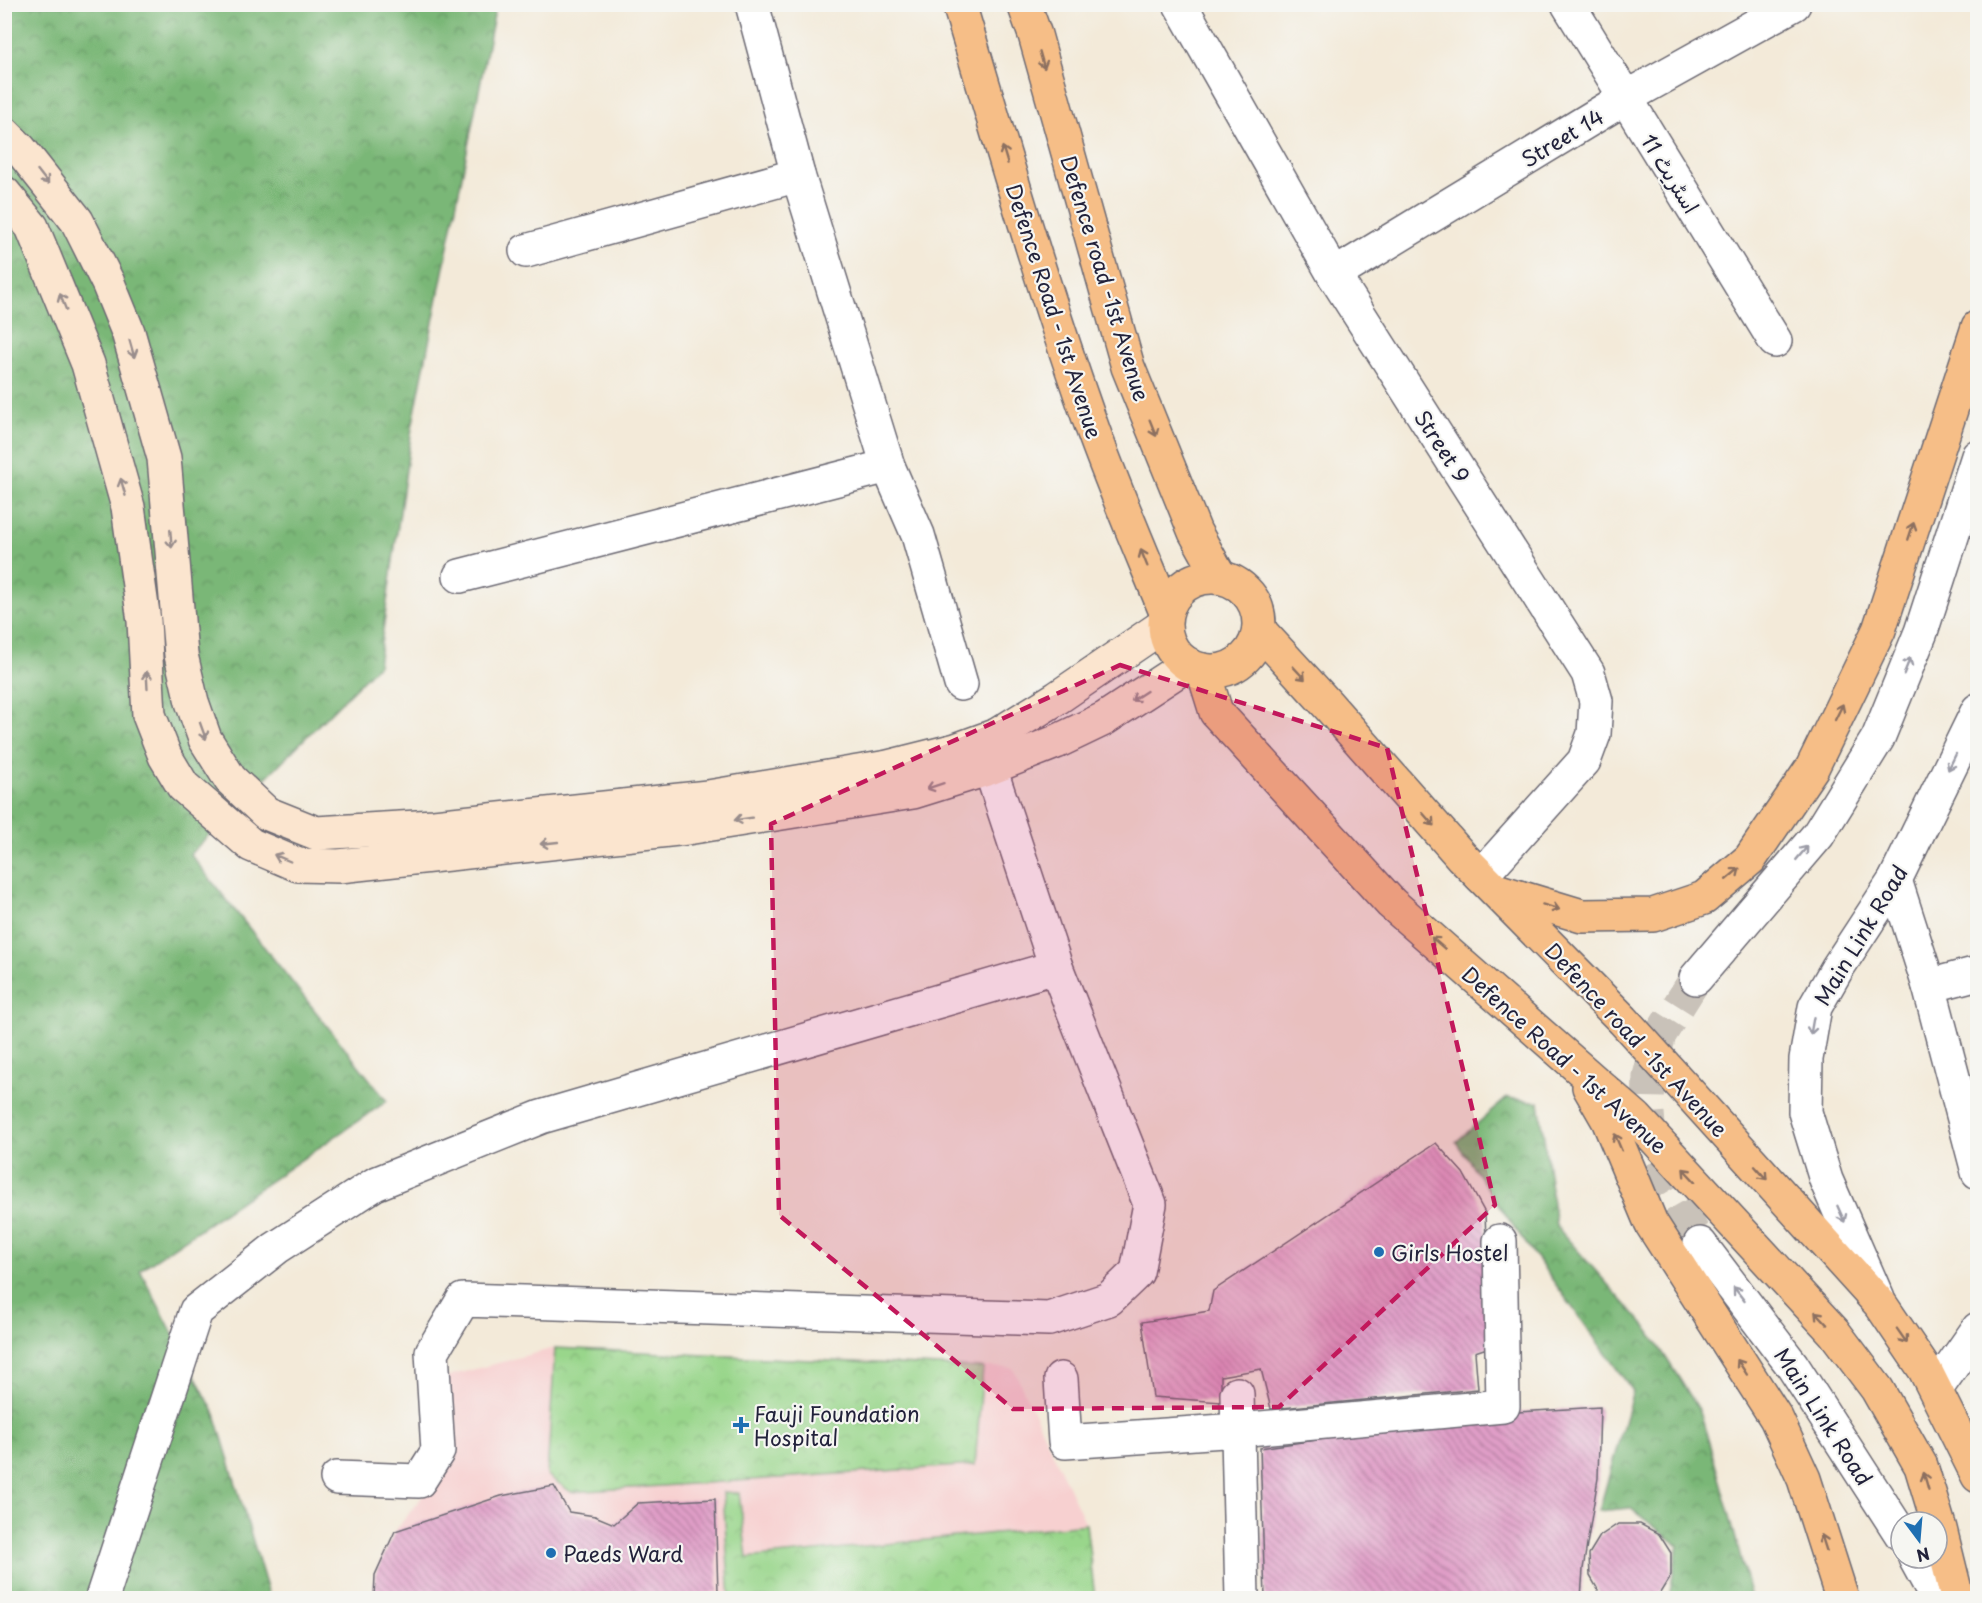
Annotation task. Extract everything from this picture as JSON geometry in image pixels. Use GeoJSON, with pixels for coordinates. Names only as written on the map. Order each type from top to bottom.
{"type":"FeatureCollection","features":[{"type":"Feature","properties":{"kind":"main road","name":"Defence Road - 1st Avenue"},"geometry":{"type":"LineString","coordinates":[[959,4],[1047,295],[1094,433],[1165,618]]}},
{"type":"Feature","properties":{"kind":"main road","name":"Defence road -1st Avenue"},"geometry":{"type":"LineString","coordinates":[[1024,4],[1035,35],[1128,367],[1195,532],[1220,577]]}},
{"type":"Feature","properties":{"kind":"main road"},"geometry":{"type":"LineString","coordinates":[[4,134],[20,149],[77,221],[108,283],[128,332],[164,458],[181,655],[192,702],[205,739],[230,779],[266,813],[316,833],[434,826],[708,797],[888,767],[956,750],[997,735],[1065,693],[1165,618]]}},
{"type":"Feature","properties":{"kind":"main road"},"geometry":{"type":"LineString","coordinates":[[4,193],[32,226],[88,364],[128,507],[144,621],[149,715],[165,756],[183,786],[251,845],[298,865],[339,866],[698,826],[913,792],[990,768],[1056,742],[1104,719],[1195,667]]}},
{"type":"Feature","properties":{"kind":"main road"},"geometry":{"type":"LineString","coordinates":[[1488,883],[1582,916],[1653,915],[1704,898],[1750,859],[1812,768],[1879,630],[1977,327]]}},
{"type":"Feature","properties":{"kind":"main road"},"geometry":{"type":"LineString","coordinates":[[1220,577],[1237,584],[1250,596],[1258,612],[1259,630],[1254,644],[1245,657],[1233,666],[1218,670],[1195,667],[1176,654],[1167,641],[1165,618],[1170,600],[1183,586],[1201,578],[1220,577]]}},
{"type":"Feature","properties":{"kind":"main road","name":"Defence road -1st Avenue"},"geometry":{"type":"LineString","coordinates":[[1259,630],[1462,857],[1623,1020],[1881,1305],[1926,1370],[1977,1476]]}},
{"type":"Feature","properties":{"kind":"main road","name":"Defence Road - 1st Avenue"},"geometry":{"type":"LineString","coordinates":[[1195,667],[1216,712],[1391,903],[1575,1062],[1636,1118],[1834,1332],[1877,1389],[1921,1466],[1957,1599]]}},
{"type":"Feature","properties":{"kind":"main road"},"geometry":{"type":"LineString","coordinates":[[1575,1062],[1608,1120],[1651,1222],[1776,1418],[1804,1479],[1842,1599]]}},
{"type":"Feature","properties":{"kind":"street"},"geometry":{"type":"LineString","coordinates":[[752,4],[798,175],[888,466],[918,535],[961,684]]}},
{"type":"Feature","properties":{"kind":"street","name":"Street 9"},"geometry":{"type":"LineString","coordinates":[[1179,4],[1334,275],[1588,673],[1596,700],[1594,734],[1584,761],[1488,883]]}},
{"type":"Feature","properties":{"kind":"street","name":"اسٹریٹ 11"},"geometry":{"type":"LineString","coordinates":[[1568,4],[1775,341]]}},
{"type":"Feature","properties":{"kind":"street","name":"Street 14"},"geometry":{"type":"LineString","coordinates":[[1334,275],[1625,98],[1794,4]]}},
{"type":"Feature","properties":{"kind":"street"},"geometry":{"type":"LineString","coordinates":[[526,251],[798,175]]}},
{"type":"Feature","properties":{"kind":"street"},"geometry":{"type":"LineString","coordinates":[[1696,978],[1818,835],[1878,738],[1921,632],[1977,456]]}},
{"type":"Feature","properties":{"kind":"street"},"geometry":{"type":"LineString","coordinates":[[460,576],[888,466]]}},
{"type":"Feature","properties":{"kind":"street","name":"Main Link Road"},"geometry":{"type":"LineString","coordinates":[[1881,1305],[1826,1180],[1805,1112],[1806,1059],[1815,1007],[1895,880],[1977,710]]}},
{"type":"Feature","properties":{"kind":"street"},"geometry":{"type":"LineString","coordinates":[[337,1478],[419,1480],[438,1451],[432,1352],[463,1300],[1049,1319],[1109,1299],[1137,1272],[1150,1204],[1056,967],[990,768]]}},
{"type":"Feature","properties":{"kind":"street"},"geometry":{"type":"LineString","coordinates":[[1895,880],[1929,986],[1977,1172]]}},
{"type":"Feature","properties":{"kind":"street"},"geometry":{"type":"LineString","coordinates":[[102,1599],[196,1311],[276,1248],[375,1184],[541,1117],[1056,967]]}},
{"type":"Feature","properties":{"kind":"street"},"geometry":{"type":"LineString","coordinates":[[1929,986],[1977,973]]}},
{"type":"Feature","properties":{"kind":"street"},"geometry":{"type":"LineString","coordinates":[[1061,1379],[1065,1442],[1238,1430],[1503,1406],[1500,1241]]}},
{"type":"Feature","properties":{"kind":"street","name":"Main Link Road"},"geometry":{"type":"LineString","coordinates":[[1700,1244],[1792,1365],[1889,1515]]}},
{"type":"Feature","properties":{"kind":"street"},"geometry":{"type":"LineString","coordinates":[[1936,1389],[1977,1329]]}},
{"type":"Feature","properties":{"kind":"street"},"geometry":{"type":"LineString","coordinates":[[1237,1394],[1242,1599]]}},
{"type":"Feature","properties":{"kind":"street"},"geometry":{"type":"LineString","coordinates":[[1921,1570],[1937,1599]]}},
{"type":"Feature","properties":{"kind":"highlighted area"},"geometry":{"type":"Polygon","coordinates":[[[1120,665],[1387,748],[1495,1205],[1279,1407],[1013,1409],[779,1215],[771,824],[1120,665]]]}},
{"type":"Feature","properties":{"kind":"shaded area","name":"Fauji Foundation Hospital"},"geometry":{"type":"Polygon","coordinates":[[[555,1348],[1013,1368],[1086,1524],[1095,1598],[374,1598],[375,1575],[395,1531],[441,1473],[445,1377],[555,1348]]]}},
{"type":"Feature","properties":{"kind":"green space"},"geometry":{"type":"Polygon","coordinates":[[[5,5],[496,5],[412,428],[378,665],[190,854],[387,1101],[140,1270],[215,1414],[270,1598],[5,1598],[5,5]]]}},
{"type":"Feature","properties":{"kind":"green space"},"geometry":{"type":"Polygon","coordinates":[[[1507,1098],[1539,1102],[1556,1226],[1649,1331],[1700,1411],[1751,1598],[1669,1598],[1678,1545],[1630,1508],[1599,1511],[1633,1391],[1514,1227],[1456,1142],[1507,1098]]]}},
{"type":"Feature","properties":{"kind":"green space"},"geometry":{"type":"Polygon","coordinates":[[[555,1348],[983,1368],[975,1465],[571,1492],[547,1475],[555,1348]]]}},
{"type":"Feature","properties":{"kind":"green space"},"geometry":{"type":"Polygon","coordinates":[[[723,1492],[739,1493],[747,1558],[1086,1524],[1095,1598],[730,1598],[723,1492]]]}},
{"type":"Feature","properties":{"kind":"building","name":"Girls Hostel"},"geometry":{"type":"Polygon","coordinates":[[[1436,1143],[1463,1173],[1485,1213],[1490,1347],[1475,1352],[1478,1389],[1271,1409],[1261,1369],[1221,1376],[1221,1402],[1153,1397],[1142,1322],[1209,1311],[1213,1291],[1436,1143]]]}},
{"type":"Feature","properties":{"kind":"building"},"geometry":{"type":"Polygon","coordinates":[[[1600,1407],[1598,1478],[1583,1569],[1581,1598],[1265,1598],[1260,1448],[1518,1412],[1600,1407]]]}},
{"type":"Feature","properties":{"kind":"building","name":"Paeds Ward"},"geometry":{"type":"Polygon","coordinates":[[[554,1486],[569,1512],[595,1516],[614,1524],[638,1503],[715,1499],[718,1592],[673,1598],[374,1598],[375,1575],[395,1531],[501,1496],[554,1486]]]}},
{"type":"Feature","properties":{"kind":"building"},"geometry":{"type":"Polygon","coordinates":[[[1618,1524],[1640,1524],[1659,1534],[1671,1553],[1671,1575],[1660,1593],[1652,1598],[1607,1598],[1601,1595],[1590,1576],[1589,1554],[1600,1536],[1618,1524]]]}},
{"type":"Feature","properties":{"kind":"tunnel"},"geometry":{"type":"LineString","coordinates":[[1696,978],[1660,1035],[1649,1076],[1648,1113],[1651,1152],[1665,1184],[1700,1244]]}},
{"type":"Feature","properties":{"kind":"place","name":"Girls Hostel"},"geometry":{"type":"Point","coordinates":[1379,1252]}},
{"type":"Feature","properties":{"kind":"place","name":"Fauji Foundation Hospital"},"geometry":{"type":"Point","coordinates":[741,1425]}},
{"type":"Feature","properties":{"kind":"place","name":"Paeds Ward"},"geometry":{"type":"Point","coordinates":[551,1553]}}]}
